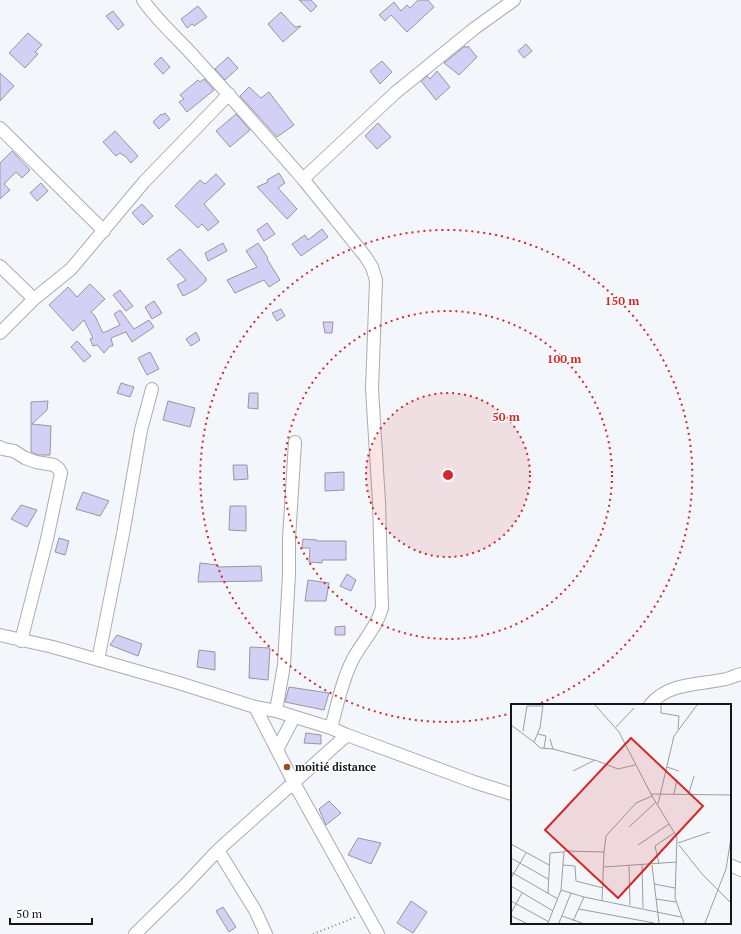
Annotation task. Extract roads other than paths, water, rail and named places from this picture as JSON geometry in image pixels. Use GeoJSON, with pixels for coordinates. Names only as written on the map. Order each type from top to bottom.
{"type":"FeatureCollection","features":[{"type":"Feature","properties":{"kind":"street"},"geometry":{"type":"LineString","coordinates":[[143,0],[151,11],[229,94],[303,179],[365,256],[372,267],[376,280],[372,389],[379,502],[382,608],[380,618],[352,661],[343,685],[331,728]]}},
{"type":"Feature","properties":{"kind":"street"},"geometry":{"type":"LineString","coordinates":[[303,179],[395,93],[475,28],[514,0]]}},
{"type":"Feature","properties":{"kind":"street"},"geometry":{"type":"LineString","coordinates":[[0,333],[34,299],[71,269],[144,182],[229,94]]}},
{"type":"Feature","properties":{"kind":"street"},"geometry":{"type":"LineString","coordinates":[[0,128],[104,231]]}},
{"type":"Feature","properties":{"kind":"street"},"geometry":{"type":"LineString","coordinates":[[0,266],[34,299]]}},
{"type":"Feature","properties":{"kind":"street"},"geometry":{"type":"LineString","coordinates":[[98,660],[123,534],[141,430],[152,389]]}},
{"type":"Feature","properties":{"kind":"street"},"geometry":{"type":"LineString","coordinates":[[276,711],[284,665],[289,574],[288,539],[296,442]]}},
{"type":"Feature","properties":{"kind":"street"},"geometry":{"type":"LineString","coordinates":[[0,447],[14,451],[25,458],[36,462],[54,465],[61,473],[21,641]]}},
{"type":"Feature","properties":{"kind":"street"},"geometry":{"type":"LineString","coordinates":[[0,635],[21,641],[53,647],[331,728],[346,735],[474,782],[511,794]]}},
{"type":"Feature","properties":{"kind":"street"},"geometry":{"type":"LineString","coordinates":[[651,704],[675,688],[727,679],[741,674]]}},
{"type":"Feature","properties":{"kind":"street"},"geometry":{"type":"LineString","coordinates":[[256,707],[294,784],[378,934]]}},
{"type":"Feature","properties":{"kind":"street"},"geometry":{"type":"LineString","coordinates":[[277,750],[294,717]]}},
{"type":"Feature","properties":{"kind":"street"},"geometry":{"type":"LineString","coordinates":[[141,932],[218,850],[294,784],[346,735]]}},
{"type":"Feature","properties":{"kind":"street"},"geometry":{"type":"LineString","coordinates":[[218,850],[255,910],[266,934]]}},
{"type":"Feature","properties":{"kind":"street"},"geometry":{"type":"LineString","coordinates":[[731,865],[741,870]]}},
{"type":"Feature","properties":{"kind":"place","name":"moitié distance"},"geometry":{"type":"Point","coordinates":[287,767]}}]}
